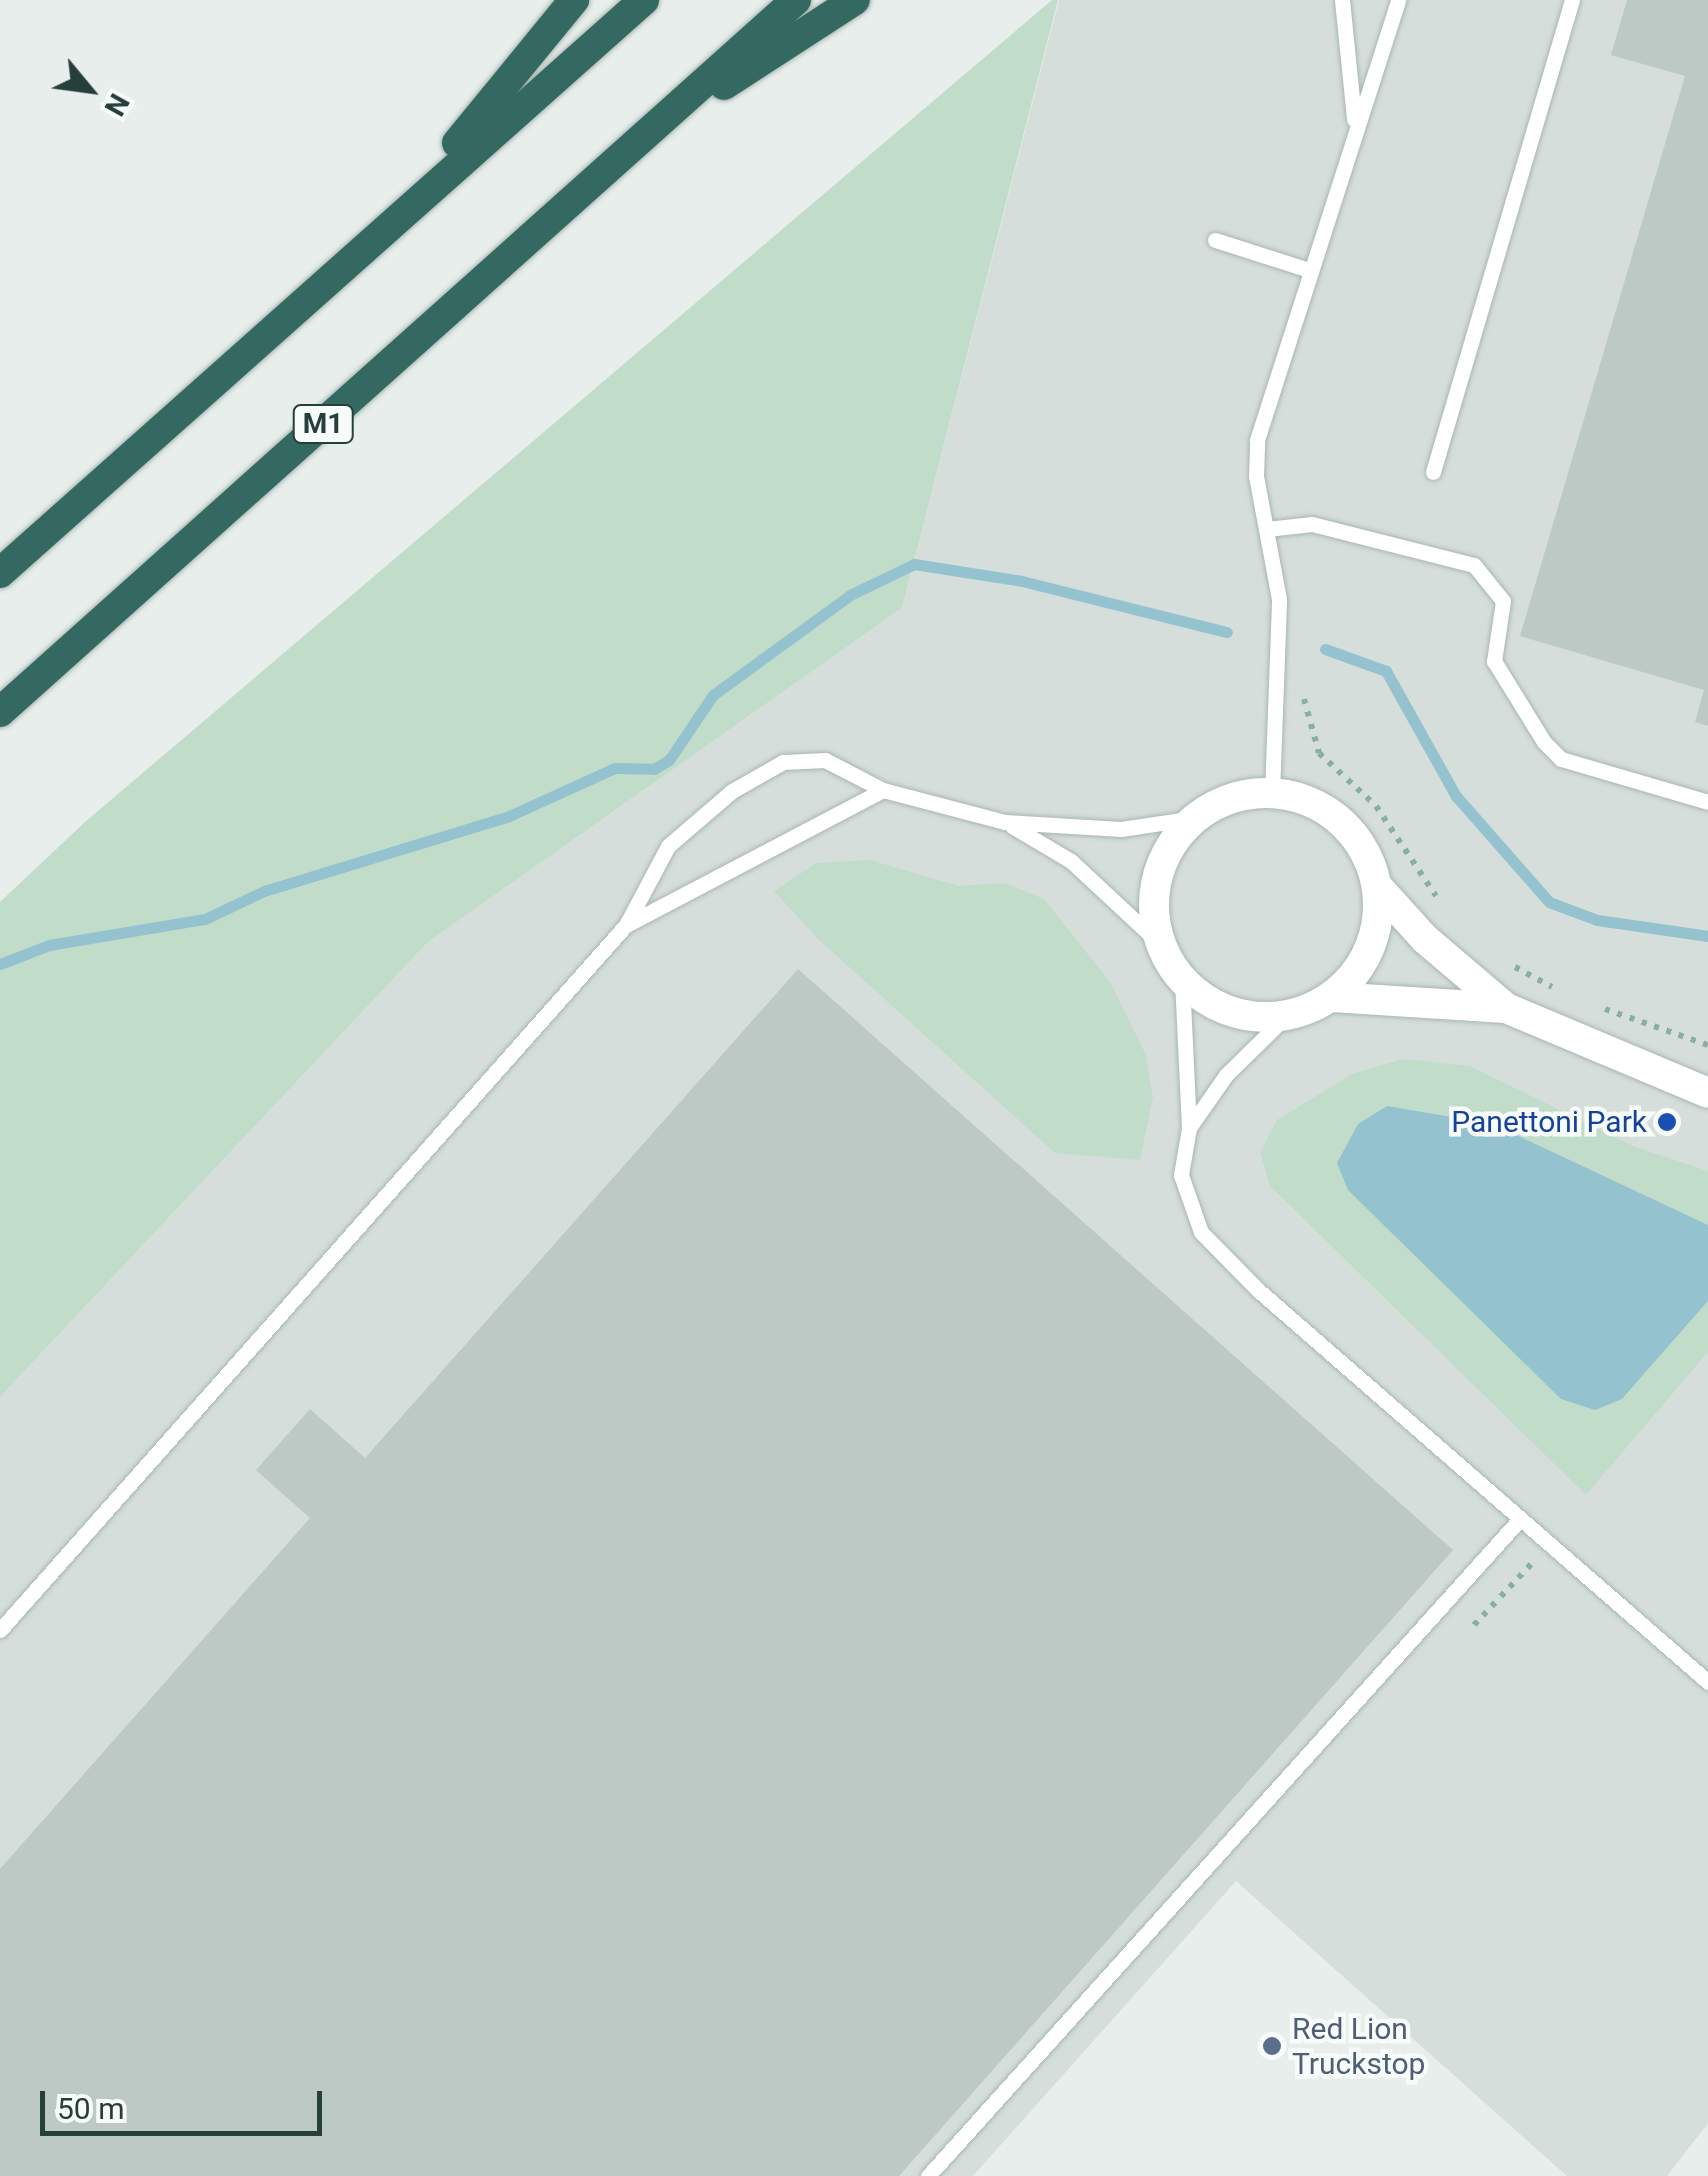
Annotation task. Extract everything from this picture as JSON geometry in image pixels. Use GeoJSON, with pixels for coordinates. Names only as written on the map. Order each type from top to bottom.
{"type":"FeatureCollection","features":[{"type":"Feature","properties":{"kind":"highway"},"geometry":{"type":"LineString","coordinates":[[404,207],[574,0]]}},
{"type":"Feature","properties":{"kind":"highway"},"geometry":{"type":"LineString","coordinates":[[0,573],[404,207],[644,0]]}},
{"type":"Feature","properties":{"kind":"highway","name":"M1"},"geometry":{"type":"LineString","coordinates":[[0,712],[796,0]]}},
{"type":"Feature","properties":{"kind":"highway"},"geometry":{"type":"LineString","coordinates":[[646,136],[855,0]]}},
{"type":"Feature","properties":{"kind":"street"},"geometry":{"type":"LineString","coordinates":[[1506,1008],[1331,997],[1285,1017],[1229,1012],[1182,980],[1161,944],[1154,917],[1159,876],[1176,838],[1195,818],[1230,799],[1272,792],[1307,800],[1341,820],[1366,850],[1378,887],[1425,939],[1506,1008],[1708,1093]]}},
{"type":"Feature","properties":{"kind":"street"},"geometry":{"type":"LineString","coordinates":[[1331,997],[1370,949],[1378,887]]}},
{"type":"Feature","properties":{"kind":"lane"},"geometry":{"type":"LineString","coordinates":[[1342,0],[1354,122]]}},
{"type":"Feature","properties":{"kind":"lane"},"geometry":{"type":"LineString","coordinates":[[1272,792],[1279,599],[1256,476],[1257,440],[1354,122],[1398,0]]}},
{"type":"Feature","properties":{"kind":"lane"},"geometry":{"type":"LineString","coordinates":[[1433,472],[1572,0]]}},
{"type":"Feature","properties":{"kind":"lane"},"geometry":{"type":"LineString","coordinates":[[1215,240],[1309,270]]}},
{"type":"Feature","properties":{"kind":"lane"},"geometry":{"type":"LineString","coordinates":[[1267,529],[1312,524],[1474,565],[1504,601],[1494,661],[1544,742],[1561,758],[1708,802]]}},
{"type":"Feature","properties":{"kind":"lane"},"geometry":{"type":"LineString","coordinates":[[0,1630],[626,925],[668,846],[732,791],[783,762],[825,760],[883,790],[1005,822],[1121,828],[1195,818]]}},
{"type":"Feature","properties":{"kind":"lane"},"geometry":{"type":"LineString","coordinates":[[626,925],[883,790]]}},
{"type":"Feature","properties":{"kind":"lane"},"geometry":{"type":"LineString","coordinates":[[1005,822],[1071,861],[1161,944]]}},
{"type":"Feature","properties":{"kind":"lane"},"geometry":{"type":"LineString","coordinates":[[1182,980],[1189,1128],[1180,1175],[1201,1232],[1258,1290],[1708,1682]]}},
{"type":"Feature","properties":{"kind":"lane"},"geometry":{"type":"LineString","coordinates":[[1189,1128],[1226,1075],[1285,1017]]}},
{"type":"Feature","properties":{"kind":"lane"},"geometry":{"type":"LineString","coordinates":[[928,2176],[1520,1519]]}},
{"type":"Feature","properties":{"kind":"path"},"geometry":{"type":"LineString","coordinates":[[1302,693],[1319,752],[1376,806],[1449,912]]}},
{"type":"Feature","properties":{"kind":"path"},"geometry":{"type":"LineString","coordinates":[[1500,959],[1556,990]]}},
{"type":"Feature","properties":{"kind":"path"},"geometry":{"type":"LineString","coordinates":[[1586,1002],[1708,1045]]}},
{"type":"Feature","properties":{"kind":"path"},"geometry":{"type":"LineString","coordinates":[[1474,1624],[1539,1556],[1552,1567]]}},
{"type":"Feature","properties":{"kind":"shaded area"},"geometry":{"type":"Polygon","coordinates":[[[1059,0],[1708,0],[1708,2123],[1667,2176],[1567,2176],[1236,1881],[973,2176],[0,2176],[0,1397],[428,942],[902,608],[1059,0]]]}},
{"type":"Feature","properties":{"kind":"green space"},"geometry":{"type":"Polygon","coordinates":[[[1052,0],[1058,0],[902,608],[428,942],[0,1397],[0,902],[85,822],[1052,0]]]}},
{"type":"Feature","properties":{"kind":"green space"},"geometry":{"type":"Polygon","coordinates":[[[870,860],[959,886],[1004,883],[1044,899],[1110,982],[1145,1053],[1153,1097],[1140,1160],[1055,1153],[818,939],[774,891],[816,863],[870,860]]]}},
{"type":"Feature","properties":{"kind":"green space"},"geometry":{"type":"Polygon","coordinates":[[[1403,1059],[1470,1066],[1635,1147],[1708,1171],[1708,1225],[1493,1124],[1622,1399],[1708,1301],[1708,1352],[1586,1495],[1270,1186],[1260,1152],[1277,1120],[1352,1074],[1403,1059]]]}},
{"type":"Feature","properties":{"kind":"water"},"geometry":{"type":"Polygon","coordinates":[[[1387,1106],[1493,1124],[1708,1225],[1708,1301],[1622,1399],[1595,1410],[1561,1399],[1348,1190],[1337,1163],[1358,1124],[1387,1106]]]}},
{"type":"Feature","properties":{"kind":"building"},"geometry":{"type":"Polygon","coordinates":[[[1627,0],[1708,0],[1708,726],[1695,722],[1704,690],[1520,636],[1685,76],[1611,55],[1627,0]]]}},
{"type":"Feature","properties":{"kind":"building"},"geometry":{"type":"Polygon","coordinates":[[[798,969],[1453,1550],[899,2176],[0,2176],[0,1869],[310,1518],[256,1470],[310,1409],[365,1458],[798,969]]]}},
{"type":"Feature","properties":{"kind":"waterway"},"geometry":{"type":"LineString","coordinates":[[0,964],[49,945],[205,919],[264,891],[509,816],[615,768],[654,769],[669,760],[713,695],[850,595],[914,564],[1022,581],[1227,632]]}},
{"type":"Feature","properties":{"kind":"waterway"},"geometry":{"type":"LineString","coordinates":[[1325,649],[1386,671],[1456,796],[1549,902],[1597,920],[1708,936]]}},
{"type":"Feature","properties":{"kind":"place","name":"Panettoni Park"},"geometry":{"type":"Point","coordinates":[1667,1122]}},
{"type":"Feature","properties":{"kind":"place","name":"Red Lion Truckstop"},"geometry":{"type":"Point","coordinates":[1272,2046]}}]}
